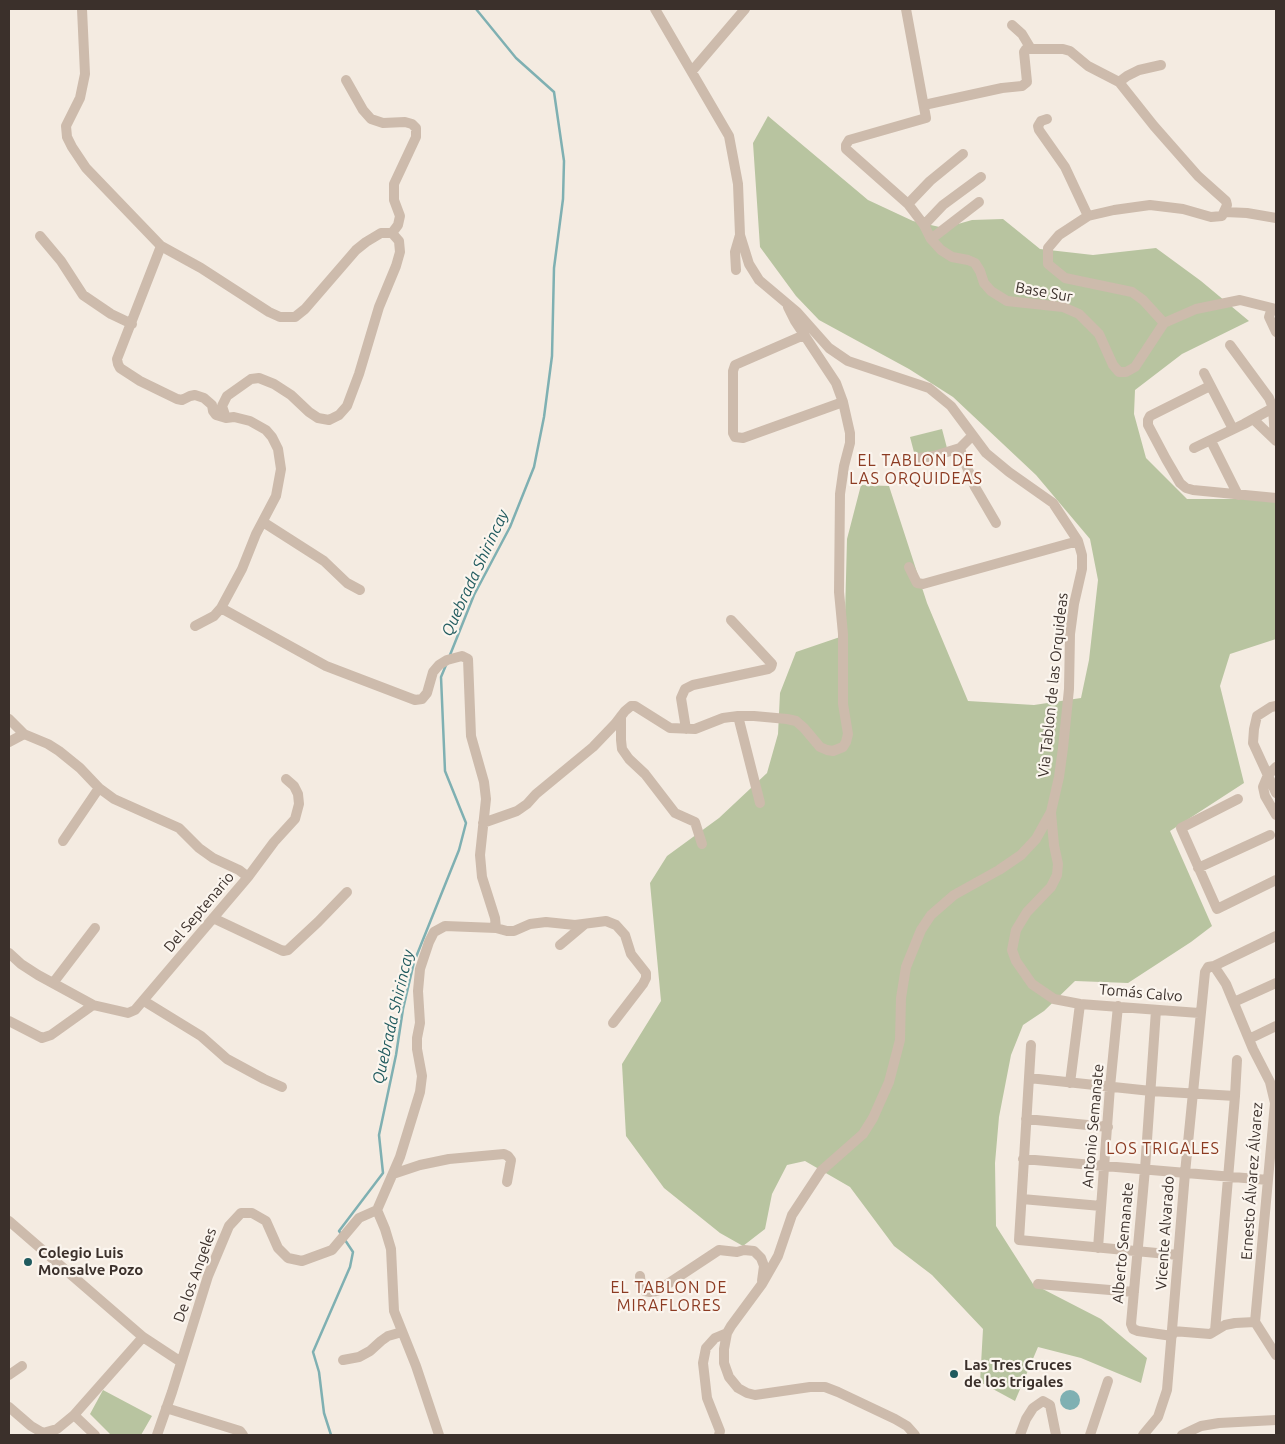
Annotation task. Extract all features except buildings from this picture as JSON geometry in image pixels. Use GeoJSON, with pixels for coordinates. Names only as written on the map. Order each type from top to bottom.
{"type":"FeatureCollection","features":[{"type":"Feature","properties":{"kind":"street"},"geometry":{"type":"LineString","coordinates":[[82,9],[85,74],[80,98],[66,126],[67,137],[86,168],[161,246],[201,268],[269,312],[280,317],[295,316],[305,309],[356,250],[381,233],[392,233],[399,241],[400,252],[396,266],[379,307],[359,374],[347,406],[339,415],[329,420],[318,418],[291,395],[274,384],[259,378],[251,379],[227,396],[222,406],[226,418]]}},
{"type":"Feature","properties":{"kind":"street","name":"Via Tablon de las Orquideas"},"geometry":{"type":"LineString","coordinates":[[655,9],[729,136],[738,184],[740,235],[749,264],[760,280],[814,330],[829,348],[848,361],[928,388],[951,406],[986,453],[1008,472],[1053,503],[1078,541],[1082,556],[1082,569],[1070,634],[1069,690],[1063,748],[1051,812],[1036,839],[1021,855],[954,895],[931,915],[922,930],[906,967],[901,998],[900,1040],[883,1097],[863,1134],[821,1171],[792,1215],[778,1256],[762,1284],[727,1333]]}},
{"type":"Feature","properties":{"kind":"street"},"geometry":{"type":"LineString","coordinates":[[692,71],[745,9]]}},
{"type":"Feature","properties":{"kind":"street"},"geometry":{"type":"LineString","coordinates":[[906,9],[924,105],[1002,88],[1022,86],[1027,82],[1024,52],[1026,49],[1063,49],[1088,66],[1119,82],[1154,126],[1198,176],[1226,201],[1227,205],[1222,216],[1211,217],[1182,209],[1150,205],[1088,216],[1059,235],[1048,248],[1048,264],[1065,278],[1132,292],[1143,300],[1164,323],[1196,309],[1240,300],[1274,308],[1269,317],[1276,332]]}},
{"type":"Feature","properties":{"kind":"street"},"geometry":{"type":"LineString","coordinates":[[1012,25],[1022,34],[1031,49]]}},
{"type":"Feature","properties":{"kind":"street"},"geometry":{"type":"LineString","coordinates":[[1119,82],[1139,70],[1161,65]]}},
{"type":"Feature","properties":{"kind":"street"},"geometry":{"type":"LineString","coordinates":[[346,80],[371,119],[383,123],[405,122],[412,124],[416,128],[416,137],[394,184],[394,200],[400,216],[398,225],[392,233]]}},
{"type":"Feature","properties":{"kind":"street","name":"Base Sur"},"geometry":{"type":"LineString","coordinates":[[924,105],[926,115],[924,119],[849,140],[846,149],[908,204],[931,239],[941,250],[952,257],[975,263],[980,270],[984,283],[999,297],[1007,301],[1063,307],[1079,314],[1099,334],[1113,366],[1119,372],[1126,372],[1135,367],[1164,323]]}},
{"type":"Feature","properties":{"kind":"street"},"geometry":{"type":"LineString","coordinates":[[1047,119],[1041,121],[1038,126],[1039,130],[1065,167],[1088,216]]}},
{"type":"Feature","properties":{"kind":"street"},"geometry":{"type":"LineString","coordinates":[[908,204],[930,181],[963,154]]}},
{"type":"Feature","properties":{"kind":"street"},"geometry":{"type":"LineString","coordinates":[[924,226],[943,205],[981,177]]}},
{"type":"Feature","properties":{"kind":"street"},"geometry":{"type":"LineString","coordinates":[[931,239],[978,202]]}},
{"type":"Feature","properties":{"kind":"street"},"geometry":{"type":"LineString","coordinates":[[1225,212],[1247,213],[1276,218]]}},
{"type":"Feature","properties":{"kind":"street"},"geometry":{"type":"LineString","coordinates":[[736,270],[735,252],[740,235]]}},
{"type":"Feature","properties":{"kind":"street"},"geometry":{"type":"LineString","coordinates":[[40,236],[61,261],[83,295],[104,310],[132,324]]}},
{"type":"Feature","properties":{"kind":"street"},"geometry":{"type":"LineString","coordinates":[[161,246],[117,359],[120,368],[140,381],[177,399],[182,400],[195,395],[204,398],[209,401],[216,415],[250,421],[266,430],[278,449],[281,469],[276,496],[242,569],[221,608],[214,616],[194,626]]}},
{"type":"Feature","properties":{"kind":"street"},"geometry":{"type":"LineString","coordinates":[[483,823],[517,811],[527,804],[536,794],[593,747],[631,706],[635,706],[670,728],[695,729],[723,718],[738,716],[787,719],[796,721],[820,747],[827,750],[833,751],[843,747],[846,742],[848,734],[843,704],[843,634],[839,592],[840,494],[850,443],[850,433],[843,402],[836,383],[790,313],[787,304]]}},
{"type":"Feature","properties":{"kind":"street"},"geometry":{"type":"LineString","coordinates":[[804,335],[735,365],[733,371],[733,432],[735,437],[744,438],[843,402]]}},
{"type":"Feature","properties":{"kind":"street"},"geometry":{"type":"LineString","coordinates":[[1230,345],[1269,398],[1273,408],[1276,440]]}},
{"type":"Feature","properties":{"kind":"street"},"geometry":{"type":"LineString","coordinates":[[1204,373],[1233,429]]}},
{"type":"Feature","properties":{"kind":"street"},"geometry":{"type":"LineString","coordinates":[[1210,386],[1150,416],[1148,420],[1148,424],[1180,483],[1186,488],[1276,498]]}},
{"type":"Feature","properties":{"kind":"street"},"geometry":{"type":"LineString","coordinates":[[1194,448],[1273,408]]}},
{"type":"Feature","properties":{"kind":"street"},"geometry":{"type":"LineString","coordinates":[[1253,419],[1276,440]]}},
{"type":"Feature","properties":{"kind":"street"},"geometry":{"type":"LineString","coordinates":[[905,460],[934,456],[960,448],[972,436]]}},
{"type":"Feature","properties":{"kind":"street"},"geometry":{"type":"LineString","coordinates":[[1211,441],[1238,495]]}},
{"type":"Feature","properties":{"kind":"street"},"geometry":{"type":"LineString","coordinates":[[960,448],[975,486],[996,523]]}},
{"type":"Feature","properties":{"kind":"street"},"geometry":{"type":"LineString","coordinates":[[263,522],[324,560],[346,583],[360,590]]}},
{"type":"Feature","properties":{"kind":"street"},"geometry":{"type":"LineString","coordinates":[[909,567],[917,583],[923,584],[1078,541]]}},
{"type":"Feature","properties":{"kind":"street"},"geometry":{"type":"LineString","coordinates":[[221,608],[326,666],[415,700],[422,699],[427,693],[433,672],[447,660],[462,656],[468,660],[471,736],[484,782],[486,799],[480,855],[482,877],[495,918],[496,928]]}},
{"type":"Feature","properties":{"kind":"street"},"geometry":{"type":"LineString","coordinates":[[686,729],[681,698],[685,689],[693,685],[771,667],[772,664],[731,620]]}},
{"type":"Feature","properties":{"kind":"street"},"geometry":{"type":"LineString","coordinates":[[1276,706],[1257,716],[1253,743],[1276,794]]}},
{"type":"Feature","properties":{"kind":"street"},"geometry":{"type":"LineString","coordinates":[[621,716],[620,740],[622,749],[675,813],[695,822],[702,844]]}},
{"type":"Feature","properties":{"kind":"street"},"geometry":{"type":"LineString","coordinates":[[738,716],[760,802]]}},
{"type":"Feature","properties":{"kind":"street","name":"Del Septenario"},"geometry":{"type":"LineString","coordinates":[[9,718],[24,734],[59,751],[80,768],[99,788],[114,799],[179,828],[199,848],[248,878],[135,1010],[128,1014],[93,1005]]}},
{"type":"Feature","properties":{"kind":"street"},"geometry":{"type":"LineString","coordinates":[[9,742],[24,734]]}},
{"type":"Feature","properties":{"kind":"street"},"geometry":{"type":"LineString","coordinates":[[1276,766],[1268,776],[1263,787],[1265,796],[1276,815]]}},
{"type":"Feature","properties":{"kind":"street"},"geometry":{"type":"LineString","coordinates":[[248,878],[274,842],[295,819],[299,804],[298,794],[294,786],[286,779]]}},
{"type":"Feature","properties":{"kind":"street"},"geometry":{"type":"LineString","coordinates":[[63,841],[99,788]]}},
{"type":"Feature","properties":{"kind":"street"},"geometry":{"type":"LineString","coordinates":[[1238,799],[1180,828],[1217,909],[1276,880]]}},
{"type":"Feature","properties":{"kind":"street","name":"Tomás Calvo"},"geometry":{"type":"LineString","coordinates":[[1051,812],[1058,864],[1057,875],[1051,887],[1027,912],[1016,930],[1012,950],[1016,961],[1032,984],[1054,999],[1080,1004],[1200,1013]]}},
{"type":"Feature","properties":{"kind":"street"},"geometry":{"type":"LineString","coordinates":[[1198,868],[1270,836]]}},
{"type":"Feature","properties":{"kind":"street"},"geometry":{"type":"LineString","coordinates":[[214,918],[283,951],[288,950],[347,892]]}},
{"type":"Feature","properties":{"kind":"street"},"geometry":{"type":"LineString","coordinates":[[439,1435],[416,1366],[394,1311],[391,1249],[385,1229],[376,1210],[415,1113],[420,1092],[422,1076],[417,1049],[420,1016],[418,991],[420,969],[429,942],[434,932],[445,926],[496,928],[507,932],[538,922],[570,924],[606,921],[616,926],[625,935],[631,954],[646,972],[643,984],[613,1023]]}},
{"type":"Feature","properties":{"kind":"street"},"geometry":{"type":"LineString","coordinates":[[560,945],[586,923]]}},
{"type":"Feature","properties":{"kind":"street"},"geometry":{"type":"LineString","coordinates":[[53,983],[95,928]]}},
{"type":"Feature","properties":{"kind":"street"},"geometry":{"type":"LineString","coordinates":[[1214,966],[1276,936]]}},
{"type":"Feature","properties":{"kind":"street"},"geometry":{"type":"LineString","coordinates":[[9,954],[21,964],[93,1005],[51,1035],[42,1038],[9,1021]]}},
{"type":"Feature","properties":{"kind":"street","name":"Vicente Alvarado"},"geometry":{"type":"LineString","coordinates":[[1143,1435],[1158,1417],[1167,1390],[1204,972],[1208,966],[1214,966]]}},
{"type":"Feature","properties":{"kind":"street","name":"Ernesto Álvarez Álvarez"},"geometry":{"type":"LineString","coordinates":[[1214,966],[1226,984],[1249,1039],[1273,1080],[1275,1103],[1255,1322]]}},
{"type":"Feature","properties":{"kind":"street"},"geometry":{"type":"LineString","coordinates":[[1234,1002],[1276,983]]}},
{"type":"Feature","properties":{"kind":"street"},"geometry":{"type":"LineString","coordinates":[[144,1001],[201,1036],[227,1058],[282,1087]]}},
{"type":"Feature","properties":{"kind":"street"},"geometry":{"type":"LineString","coordinates":[[1070,1083],[1080,1004]]}},
{"type":"Feature","properties":{"kind":"street","name":"Antonio Semanate"},"geometry":{"type":"LineString","coordinates":[[1098,1248],[1118,1006]]}},
{"type":"Feature","properties":{"kind":"street","name":"Alberto Semanate"},"geometry":{"type":"LineString","coordinates":[[1156,1010],[1145,1169],[1131,1324],[1133,1328],[1173,1334]]}},
{"type":"Feature","properties":{"kind":"street"},"geometry":{"type":"LineString","coordinates":[[1249,1039],[1276,1026]]}},
{"type":"Feature","properties":{"kind":"street"},"geometry":{"type":"LineString","coordinates":[[1031,1044],[1019,1240],[1178,1255]]}},
{"type":"Feature","properties":{"kind":"street"},"geometry":{"type":"LineString","coordinates":[[1215,1331],[1237,1060]]}},
{"type":"Feature","properties":{"kind":"street"},"geometry":{"type":"LineString","coordinates":[[1029,1078],[1151,1091],[1235,1096]]}},
{"type":"Feature","properties":{"kind":"street"},"geometry":{"type":"LineString","coordinates":[[1026,1119],[1108,1127]]}},
{"type":"Feature","properties":{"kind":"street"},"geometry":{"type":"LineString","coordinates":[[392,1174],[420,1165],[449,1159],[504,1154],[511,1160],[507,1182]]}},
{"type":"Feature","properties":{"kind":"street"},"geometry":{"type":"LineString","coordinates":[[1023,1159],[1268,1180]]}},
{"type":"Feature","properties":{"kind":"street"},"geometry":{"type":"LineString","coordinates":[[1022,1200],[1101,1206]]}},
{"type":"Feature","properties":{"kind":"street","name":"De los Angeles"},"geometry":{"type":"LineString","coordinates":[[157,1435],[208,1276],[230,1226],[241,1213],[252,1213],[266,1221],[278,1248],[288,1258],[302,1261],[332,1250],[352,1225],[366,1213],[376,1210]]}},
{"type":"Feature","properties":{"kind":"street"},"geometry":{"type":"LineString","coordinates":[[9,1221],[143,1337],[181,1362]]}},
{"type":"Feature","properties":{"kind":"street"},"geometry":{"type":"LineString","coordinates":[[640,1276],[642,1287],[645,1291],[657,1291],[719,1250],[737,1252],[744,1250],[754,1251],[761,1258],[764,1266],[762,1284]]}},
{"type":"Feature","properties":{"kind":"street"},"geometry":{"type":"LineString","coordinates":[[1038,1284],[1134,1292]]}},
{"type":"Feature","properties":{"kind":"street"},"geometry":{"type":"LineString","coordinates":[[1173,1334],[1210,1334],[1230,1324],[1255,1322],[1276,1355]]}},
{"type":"Feature","properties":{"kind":"street"},"geometry":{"type":"LineString","coordinates":[[343,1360],[359,1357],[370,1351],[388,1336],[402,1332]]}},
{"type":"Feature","properties":{"kind":"street"},"geometry":{"type":"LineString","coordinates":[[719,1435],[717,1423],[706,1398],[703,1363],[706,1348],[715,1338],[727,1333]]}},
{"type":"Feature","properties":{"kind":"street"},"geometry":{"type":"LineString","coordinates":[[727,1333],[724,1363],[729,1376],[738,1388],[755,1395],[810,1387],[825,1388],[838,1392],[895,1419],[907,1426],[916,1435]]}},
{"type":"Feature","properties":{"kind":"street"},"geometry":{"type":"LineString","coordinates":[[9,1406],[31,1426],[43,1433],[57,1430],[74,1415],[143,1337]]}},
{"type":"Feature","properties":{"kind":"street"},"geometry":{"type":"LineString","coordinates":[[9,1375],[22,1366]]}},
{"type":"Feature","properties":{"kind":"street"},"geometry":{"type":"LineString","coordinates":[[1090,1435],[1108,1382]]}},
{"type":"Feature","properties":{"kind":"street"},"geometry":{"type":"LineString","coordinates":[[1020,1435],[1026,1419],[1033,1408],[1043,1401],[1050,1405],[1055,1434]]}},
{"type":"Feature","properties":{"kind":"street"},"geometry":{"type":"LineString","coordinates":[[166,1408],[240,1431],[243,1435]]}},
{"type":"Feature","properties":{"kind":"street"},"geometry":{"type":"LineString","coordinates":[[74,1415],[94,1435]]}},
{"type":"Feature","properties":{"kind":"street"},"geometry":{"type":"LineString","coordinates":[[1182,1435],[1201,1426],[1219,1423],[1276,1420]]}},
{"type":"Feature","properties":{"kind":"green space"},"geometry":{"type":"Polygon","coordinates":[[[768,116],[868,200],[913,221],[944,228],[972,220],[1003,219],[1040,249],[1093,255],[1156,248],[1201,281],[1249,321],[1182,354],[1135,390],[1134,414],[1146,458],[1187,499],[1276,499],[1276,639],[1230,654],[1220,686],[1244,783],[1170,831],[1212,926],[1128,983],[1075,981],[1044,1011],[1023,1025],[1011,1055],[999,1117],[995,1163],[996,1226],[1033,1284],[1101,1319],[1147,1358],[1141,1383],[1081,1358],[1038,1347],[1015,1401],[980,1382],[983,1329],[932,1275],[894,1246],[850,1187],[805,1161],[787,1165],[772,1194],[765,1229],[743,1246],[720,1233],[664,1188],[626,1136],[622,1064],[661,1001],[650,883],[667,856],[719,818],[767,773],[778,734],[780,693],[796,652],[840,637],[845,616],[847,539],[861,485],[889,486],[927,603],[968,701],[1034,705],[1081,698],[1089,660],[1098,580],[1090,539],[1036,475],[953,397],[909,369],[819,320],[796,296],[760,247],[753,143],[768,116]]]}},
{"type":"Feature","properties":{"kind":"green space"},"geometry":{"type":"Polygon","coordinates":[[[942,429],[947,448],[915,456],[910,437],[942,429]]]}},
{"type":"Feature","properties":{"kind":"green space"},"geometry":{"type":"Polygon","coordinates":[[[103,1390],[152,1416],[141,1435],[111,1435],[90,1414],[103,1390]]]}},
{"type":"Feature","properties":{"kind":"water"},"geometry":{"type":"Polygon","coordinates":[[[1070,1390],[1077,1393],[1080,1400],[1077,1407],[1070,1410],[1063,1407],[1060,1400],[1063,1393],[1070,1390]]]}},
{"type":"Feature","properties":{"kind":"waterway","name":"Quebrada Shirincay"},"geometry":{"type":"LineString","coordinates":[[450,655],[474,595],[510,527],[534,467],[544,417],[552,356],[554,268],[563,199],[564,161],[554,92],[516,58],[476,9]]}},
{"type":"Feature","properties":{"kind":"waterway","name":"Quebrada Shirincay"},"geometry":{"type":"LineString","coordinates":[[342,1235],[339,1231],[383,1173],[379,1135],[414,962],[459,850],[466,823],[445,771],[441,677],[446,665]]}},
{"type":"Feature","properties":{"kind":"waterway","name":"Quebrada Shirincay"},"geometry":{"type":"LineString","coordinates":[[331,1435],[324,1413],[319,1372],[313,1352],[350,1267],[353,1252],[345,1240]]}},
{"type":"Feature","properties":{"kind":"place","name":"Colegio Luis Monsalve Pozo"},"geometry":{"type":"Point","coordinates":[28,1262]}},
{"type":"Feature","properties":{"kind":"place","name":"Las Tres Cruces de los trigales"},"geometry":{"type":"Point","coordinates":[954,1374]}},
{"type":"Feature","properties":{"kind":"district","name":"EL TABLON DE LAS ORQUIDEAS"},"geometry":{"type":"Point","coordinates":[916,470]}},
{"type":"Feature","properties":{"kind":"district","name":"LOS TRIGALES"},"geometry":{"type":"Point","coordinates":[1163,1149]}},
{"type":"Feature","properties":{"kind":"district","name":"EL TABLON DE MIRAFLORES"},"geometry":{"type":"Point","coordinates":[669,1297]}}]}
